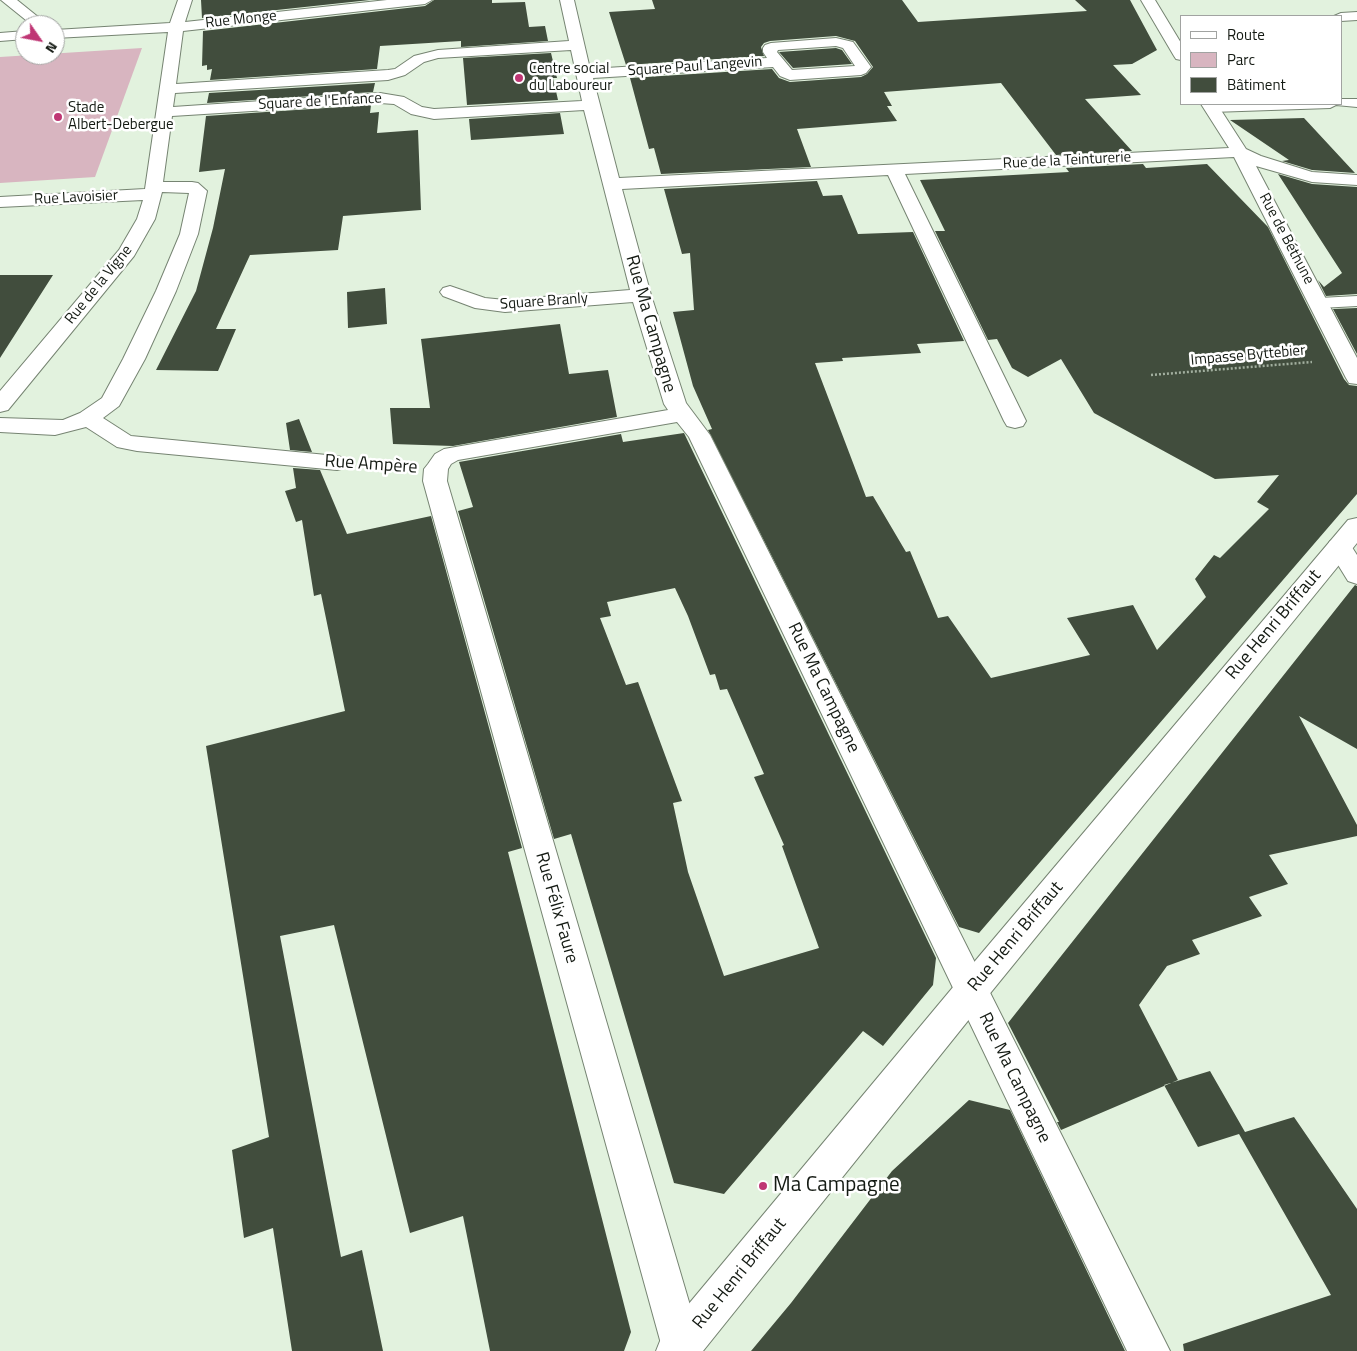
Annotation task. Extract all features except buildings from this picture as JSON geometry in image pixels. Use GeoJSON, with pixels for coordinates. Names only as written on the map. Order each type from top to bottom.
{"type":"FeatureCollection","features":[{"type":"Feature","properties":{"kind":"street"},"geometry":{"type":"LineString","coordinates":[[8,0],[28,15]]}},
{"type":"Feature","properties":{"kind":"street","name":"Rue de la Vigne"},"geometry":{"type":"LineString","coordinates":[[0,405],[127,252],[146,219],[154,190],[176,27],[185,0]]}},
{"type":"Feature","properties":{"kind":"street","name":"Rue Monge"},"geometry":{"type":"LineString","coordinates":[[65,33],[176,27],[426,0]]}},
{"type":"Feature","properties":{"kind":"street","name":"Rue Ma Campagne"},"geometry":{"type":"LineString","coordinates":[[567,0],[590,105],[670,395],[699,435],[1149,1351]]}},
{"type":"Feature","properties":{"kind":"street"},"geometry":{"type":"LineString","coordinates":[[1148,0],[1180,54]]}},
{"type":"Feature","properties":{"kind":"street"},"geometry":{"type":"LineString","coordinates":[[1342,17],[1357,16]]}},
{"type":"Feature","properties":{"kind":"street"},"geometry":{"type":"LineString","coordinates":[[1161,23],[1177,23]]}},
{"type":"Feature","properties":{"kind":"street"},"geometry":{"type":"LineString","coordinates":[[0,37],[15,36]]}},
{"type":"Feature","properties":{"kind":"street","name":"Square Paul Langevin"},"geometry":{"type":"LineString","coordinates":[[836,42],[848,45],[863,67],[857,72],[796,76],[785,73],[777,62],[770,52],[770,48],[836,42]]}},
{"type":"Feature","properties":{"kind":"street","name":"Square de l'Enfance"},"geometry":{"type":"LineString","coordinates":[[167,89],[388,75],[400,72],[419,59],[438,54],[576,45]]}},
{"type":"Feature","properties":{"kind":"street","name":"Square Paul Langevin"},"geometry":{"type":"LineString","coordinates":[[583,74],[777,62]]}},
{"type":"Feature","properties":{"kind":"street","name":"Square de l'Enfance"},"geometry":{"type":"LineString","coordinates":[[165,112],[380,98],[398,100],[418,111],[434,114],[590,105]]}},
{"type":"Feature","properties":{"kind":"street","name":"Rue de Béthune"},"geometry":{"type":"LineString","coordinates":[[1211,106],[1240,152],[1320,303],[1357,378]]}},
{"type":"Feature","properties":{"kind":"street"},"geometry":{"type":"LineString","coordinates":[[1240,152],[1263,163],[1291,172],[1312,177],[1357,180]]}},
{"type":"Feature","properties":{"kind":"street","name":"Rue de la Teinturerie"},"geometry":{"type":"LineString","coordinates":[[612,184],[1240,152]]}},
{"type":"Feature","properties":{"kind":"street"},"geometry":{"type":"LineString","coordinates":[[894,169],[1015,421]]}},
{"type":"Feature","properties":{"kind":"street"},"geometry":{"type":"LineString","coordinates":[[1256,182],[1269,174],[1291,172]]}},
{"type":"Feature","properties":{"kind":"street","name":"Rue Lavoisier"},"geometry":{"type":"LineString","coordinates":[[0,202],[187,186],[198,191],[189,234],[166,291],[134,359],[111,401],[88,418]]}},
{"type":"Feature","properties":{"kind":"street","name":"Square Branly"},"geometry":{"type":"LineString","coordinates":[[450,292],[482,304],[505,306],[641,295]]}},
{"type":"Feature","properties":{"kind":"street","name":"Rue Ampère"},"geometry":{"type":"LineString","coordinates":[[436,469],[443,459],[452,454],[469,450],[682,414]]}},
{"type":"Feature","properties":{"kind":"street"},"geometry":{"type":"LineString","coordinates":[[0,425],[55,428],[67,426],[88,418]]}},
{"type":"Feature","properties":{"kind":"street","name":"Rue Ampère"},"geometry":{"type":"LineString","coordinates":[[88,418],[120,439],[137,444],[337,463]]}},
{"type":"Feature","properties":{"kind":"street","name":"Rue Félix Faure"},"geometry":{"type":"LineString","coordinates":[[436,469],[435,481],[679,1349]]}},
{"type":"Feature","properties":{"kind":"street"},"geometry":{"type":"LineString","coordinates":[[1348,536],[1357,575]]}},
{"type":"Feature","properties":{"kind":"street","name":"Rue Henri Briffaut"},"geometry":{"type":"LineString","coordinates":[[679,1349],[971,991],[1348,536]]}},
{"type":"Feature","properties":{"kind":"lane"},"geometry":{"type":"LineString","coordinates":[[1342,103],[1357,103]]}},
{"type":"Feature","properties":{"kind":"lane"},"geometry":{"type":"LineString","coordinates":[[1211,106],[1270,105]]}},
{"type":"Feature","properties":{"kind":"lane"},"geometry":{"type":"LineString","coordinates":[[1320,303],[1357,301]]}},
{"type":"Feature","properties":{"kind":"path","name":"Impasse Byttebier"},"geometry":{"type":"LineString","coordinates":[[1151,375],[1348,359]]}},
{"type":"Feature","properties":{"kind":"path","name":"Rue Ampère"},"geometry":{"type":"LineString","coordinates":[[337,463],[436,469]]}},
{"type":"Feature","properties":{"kind":"green space","name":"Stade Albert-Debergue"},"geometry":{"type":"Polygon","coordinates":[[[142,48],[95,177],[0,183],[0,57],[15,56],[15,65],[65,65],[65,53],[142,48]]]}},
{"type":"Feature","properties":{"kind":"place","name":"Centre social du Laboureur"},"geometry":{"type":"Point","coordinates":[519,78]}},
{"type":"Feature","properties":{"kind":"place","name":"Stade Albert-Debergue"},"geometry":{"type":"Point","coordinates":[58,117]}},
{"type":"Feature","properties":{"kind":"place","name":"Ma Campagne"},"geometry":{"type":"Point","coordinates":[763,1186]}}]}
